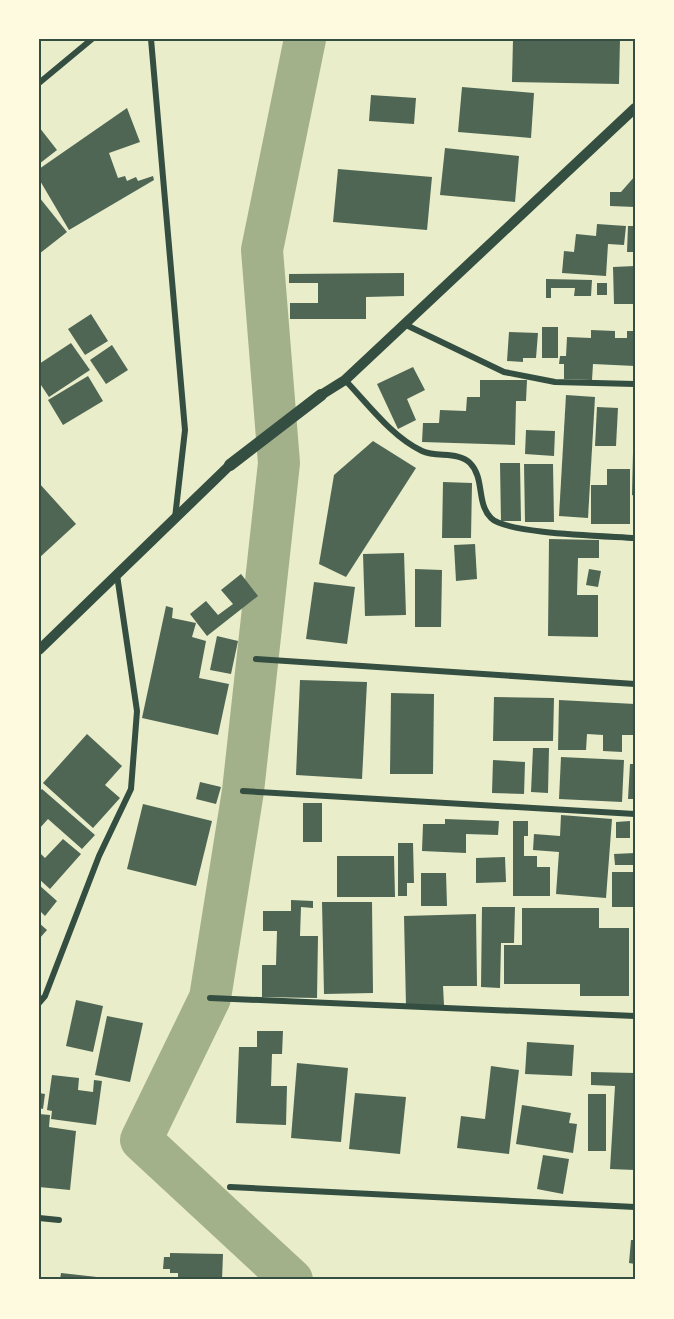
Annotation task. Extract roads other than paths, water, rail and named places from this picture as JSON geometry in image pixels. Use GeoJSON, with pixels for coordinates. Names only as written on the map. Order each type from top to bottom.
{"type":"FeatureCollection","features":[{"type":"Feature","properties":{"kind":"main road"},"geometry":{"type":"LineString","coordinates":[[230,465],[321,395]]}},
{"type":"Feature","properties":{"kind":"street"},"geometry":{"type":"LineString","coordinates":[[39,83],[92,39]]}},
{"type":"Feature","properties":{"kind":"street"},"geometry":{"type":"LineString","coordinates":[[151,39],[185,430],[175,518]]}},
{"type":"Feature","properties":{"kind":"street"},"geometry":{"type":"LineString","coordinates":[[321,395],[345,380],[635,108]]}},
{"type":"Feature","properties":{"kind":"street"},"geometry":{"type":"LineString","coordinates":[[404,324],[504,372],[548,382],[635,384]]}},
{"type":"Feature","properties":{"kind":"street"},"geometry":{"type":"LineString","coordinates":[[345,380],[406,442],[424,452],[459,457],[470,463],[478,477],[481,501],[491,519],[512,528],[635,538]]}},
{"type":"Feature","properties":{"kind":"street"},"geometry":{"type":"LineString","coordinates":[[39,650],[230,465]]}},
{"type":"Feature","properties":{"kind":"street"},"geometry":{"type":"LineString","coordinates":[[39,1003],[45,996],[99,856],[132,789],[137,711],[117,575]]}},
{"type":"Feature","properties":{"kind":"street"},"geometry":{"type":"LineString","coordinates":[[256,659],[635,684]]}},
{"type":"Feature","properties":{"kind":"street"},"geometry":{"type":"LineString","coordinates":[[243,791],[635,814]]}},
{"type":"Feature","properties":{"kind":"street"},"geometry":{"type":"LineString","coordinates":[[210,998],[635,1016]]}},
{"type":"Feature","properties":{"kind":"street"},"geometry":{"type":"LineString","coordinates":[[230,1187],[635,1207]]}},
{"type":"Feature","properties":{"kind":"street"},"geometry":{"type":"LineString","coordinates":[[39,1218],[59,1220]]}},
{"type":"Feature","properties":{"kind":"waterway"},"geometry":{"type":"LineString","coordinates":[[292,1280],[141,1140],[210,998],[243,791],[279,463],[262,250],[305,39]]}}]}
